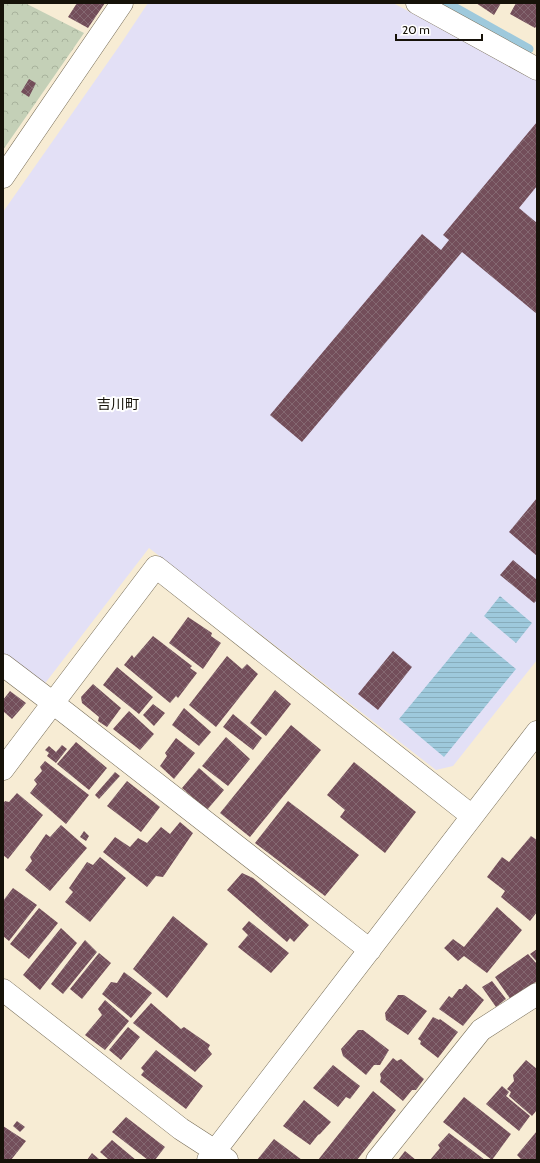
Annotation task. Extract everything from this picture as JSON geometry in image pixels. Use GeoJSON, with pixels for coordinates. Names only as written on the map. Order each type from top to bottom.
{"type":"FeatureCollection","features":[{"type":"Feature","properties":{"kind":"street"},"geometry":{"type":"LineString","coordinates":[[3,177],[122,3]]}},
{"type":"Feature","properties":{"kind":"street"},"geometry":{"type":"LineString","coordinates":[[417,3],[537,69]]}},
{"type":"Feature","properties":{"kind":"street"},"geometry":{"type":"LineString","coordinates":[[3,769],[156,567],[472,816]]}},
{"type":"Feature","properties":{"kind":"street"},"geometry":{"type":"LineString","coordinates":[[3,665],[53,702],[370,950]]}},
{"type":"Feature","properties":{"kind":"street"},"geometry":{"type":"LineString","coordinates":[[3,990],[217,1157],[370,950],[537,732]]}},
{"type":"Feature","properties":{"kind":"street"},"geometry":{"type":"LineString","coordinates":[[377,1160],[481,1030],[537,994]]}},
{"type":"Feature","properties":{"kind":"shaded area"},"geometry":{"type":"Polygon","coordinates":[[[148,3],[393,3],[537,79],[537,660],[453,766],[436,770],[149,548],[43,686],[3,655],[3,212],[148,3]]]}},
{"type":"Feature","properties":{"kind":"green space"},"geometry":{"type":"Polygon","coordinates":[[[3,3],[25,3],[84,33],[3,150],[3,3]]]}},
{"type":"Feature","properties":{"kind":"water"},"geometry":{"type":"Polygon","coordinates":[[[500,596],[532,623],[516,643],[484,616],[500,596]]]}},
{"type":"Feature","properties":{"kind":"water"},"geometry":{"type":"Polygon","coordinates":[[[471,632],[516,669],[444,757],[399,719],[471,632]]]}},
{"type":"Feature","properties":{"kind":"building"},"geometry":{"type":"Polygon","coordinates":[[[77,3],[105,3],[88,28],[68,17],[77,3]]]}},
{"type":"Feature","properties":{"kind":"building"},"geometry":{"type":"Polygon","coordinates":[[[476,3],[501,3],[494,15],[476,3]]]}},
{"type":"Feature","properties":{"kind":"building"},"geometry":{"type":"Polygon","coordinates":[[[516,3],[537,3],[537,25],[535,28],[510,14],[516,3]]]}},
{"type":"Feature","properties":{"kind":"building"},"geometry":{"type":"Polygon","coordinates":[[[29,79],[36,83],[29,97],[21,92],[29,79]]]}},
{"type":"Feature","properties":{"kind":"building"},"geometry":{"type":"Polygon","coordinates":[[[537,122],[537,186],[519,208],[537,223],[537,314],[462,252],[302,442],[270,415],[422,234],[441,250],[449,240],[443,235],[537,122]]]}},
{"type":"Feature","properties":{"kind":"building"},"geometry":{"type":"Polygon","coordinates":[[[537,498],[537,556],[509,532],[537,498]]]}},
{"type":"Feature","properties":{"kind":"building"},"geometry":{"type":"Polygon","coordinates":[[[513,560],[537,580],[537,600],[534,603],[500,575],[513,560]]]}},
{"type":"Feature","properties":{"kind":"building"},"geometry":{"type":"Polygon","coordinates":[[[188,617],[212,633],[211,636],[221,643],[203,669],[169,643],[188,617]]]}},
{"type":"Feature","properties":{"kind":"building"},"geometry":{"type":"Polygon","coordinates":[[[153,636],[192,666],[190,668],[197,673],[178,698],[176,696],[170,703],[124,665],[132,655],[134,658],[153,636]]]}},
{"type":"Feature","properties":{"kind":"building"},"geometry":{"type":"Polygon","coordinates":[[[393,651],[412,667],[378,710],[358,694],[393,651]]]}},
{"type":"Feature","properties":{"kind":"building"},"geometry":{"type":"Polygon","coordinates":[[[227,656],[242,669],[247,664],[258,674],[216,727],[189,705],[227,656]]]}},
{"type":"Feature","properties":{"kind":"building"},"geometry":{"type":"Polygon","coordinates":[[[117,667],[153,697],[139,714],[103,685],[117,667]]]}},
{"type":"Feature","properties":{"kind":"building"},"geometry":{"type":"Polygon","coordinates":[[[93,684],[121,708],[107,727],[98,721],[99,717],[82,703],[81,697],[93,684]]]}},
{"type":"Feature","properties":{"kind":"building"},"geometry":{"type":"Polygon","coordinates":[[[275,690],[291,704],[266,736],[250,723],[275,690]]]}},
{"type":"Feature","properties":{"kind":"building"},"geometry":{"type":"Polygon","coordinates":[[[10,691],[26,703],[12,719],[3,711],[3,700],[10,691]]]}},
{"type":"Feature","properties":{"kind":"building"},"geometry":{"type":"Polygon","coordinates":[[[153,704],[165,713],[154,726],[143,715],[153,704]]]}},
{"type":"Feature","properties":{"kind":"building"},"geometry":{"type":"Polygon","coordinates":[[[184,708],[211,732],[199,746],[172,725],[184,708]]]}},
{"type":"Feature","properties":{"kind":"building"},"geometry":{"type":"Polygon","coordinates":[[[129,711],[154,734],[140,750],[113,729],[129,711]]]}},
{"type":"Feature","properties":{"kind":"building"},"geometry":{"type":"Polygon","coordinates":[[[233,714],[262,738],[253,750],[223,727],[233,714]]]}},
{"type":"Feature","properties":{"kind":"building"},"geometry":{"type":"Polygon","coordinates":[[[291,725],[321,750],[250,837],[220,813],[291,725]]]}},
{"type":"Feature","properties":{"kind":"building"},"geometry":{"type":"Polygon","coordinates":[[[226,737],[250,759],[228,786],[202,766],[226,737]]]}},
{"type":"Feature","properties":{"kind":"building"},"geometry":{"type":"Polygon","coordinates":[[[176,738],[195,753],[174,779],[160,766],[167,756],[165,753],[176,738]]]}},
{"type":"Feature","properties":{"kind":"building"},"geometry":{"type":"Polygon","coordinates":[[[76,742],[107,768],[89,790],[57,764],[76,742]]]}},
{"type":"Feature","properties":{"kind":"building"},"geometry":{"type":"Polygon","coordinates":[[[62,745],[67,749],[56,763],[47,756],[49,753],[45,750],[49,746],[56,752],[62,745]]]}},
{"type":"Feature","properties":{"kind":"building"},"geometry":{"type":"Polygon","coordinates":[[[45,761],[89,795],[66,824],[30,793],[37,784],[34,780],[42,771],[40,767],[45,761]]]}},
{"type":"Feature","properties":{"kind":"building"},"geometry":{"type":"Polygon","coordinates":[[[354,762],[416,812],[385,853],[340,817],[345,810],[327,795],[354,762]]]}},
{"type":"Feature","properties":{"kind":"building"},"geometry":{"type":"Polygon","coordinates":[[[199,768],[224,790],[207,810],[182,788],[199,768]]]}},
{"type":"Feature","properties":{"kind":"building"},"geometry":{"type":"Polygon","coordinates":[[[115,772],[120,776],[99,799],[95,795],[115,772]]]}},
{"type":"Feature","properties":{"kind":"building"},"geometry":{"type":"Polygon","coordinates":[[[127,781],[160,807],[141,832],[107,806],[127,781]]]}},
{"type":"Feature","properties":{"kind":"building"},"geometry":{"type":"Polygon","coordinates":[[[17,793],[43,815],[8,859],[3,855],[3,804],[5,801],[9,802],[17,793]]]}},
{"type":"Feature","properties":{"kind":"building"},"geometry":{"type":"Polygon","coordinates":[[[288,801],[359,855],[325,896],[255,843],[288,801]]]}},
{"type":"Feature","properties":{"kind":"building"},"geometry":{"type":"Polygon","coordinates":[[[180,822],[193,833],[163,877],[156,876],[147,887],[103,852],[115,837],[130,847],[138,838],[147,843],[161,827],[170,834],[180,822]]]}},
{"type":"Feature","properties":{"kind":"building"},"geometry":{"type":"Polygon","coordinates":[[[61,825],[87,848],[50,891],[25,870],[32,861],[30,857],[46,834],[50,837],[61,825]]]}},
{"type":"Feature","properties":{"kind":"building"},"geometry":{"type":"Polygon","coordinates":[[[84,831],[89,836],[86,841],[80,837],[84,831]]]}},
{"type":"Feature","properties":{"kind":"building"},"geometry":{"type":"Polygon","coordinates":[[[531,836],[537,840],[537,912],[530,921],[501,897],[505,891],[487,877],[502,857],[509,862],[531,836]]]}},
{"type":"Feature","properties":{"kind":"building"},"geometry":{"type":"Polygon","coordinates":[[[100,857],[126,878],[90,922],[65,902],[73,892],[69,888],[87,862],[93,865],[100,857]]]}},
{"type":"Feature","properties":{"kind":"building"},"geometry":{"type":"Polygon","coordinates":[[[242,873],[253,878],[309,925],[294,942],[290,938],[287,942],[227,890],[242,873]]]}},
{"type":"Feature","properties":{"kind":"building"},"geometry":{"type":"Polygon","coordinates":[[[13,888],[37,905],[9,941],[3,936],[3,901],[13,888]]]}},
{"type":"Feature","properties":{"kind":"building"},"geometry":{"type":"Polygon","coordinates":[[[497,907],[522,930],[487,973],[464,956],[458,961],[444,948],[453,939],[464,947],[497,907]]]}},
{"type":"Feature","properties":{"kind":"building"},"geometry":{"type":"Polygon","coordinates":[[[39,908],[58,923],[29,959],[10,944],[39,908]]]}},
{"type":"Feature","properties":{"kind":"building"},"geometry":{"type":"Polygon","coordinates":[[[173,916],[208,944],[167,998],[133,969],[173,916]]]}},
{"type":"Feature","properties":{"kind":"building"},"geometry":{"type":"Polygon","coordinates":[[[249,921],[289,953],[271,973],[238,947],[248,935],[242,929],[249,921]]]}},
{"type":"Feature","properties":{"kind":"building"},"geometry":{"type":"Polygon","coordinates":[[[61,928],[77,943],[40,990],[23,975],[61,928]]]}},
{"type":"Feature","properties":{"kind":"building"},"geometry":{"type":"Polygon","coordinates":[[[85,940],[97,952],[63,994],[51,984],[85,940]]]}},
{"type":"Feature","properties":{"kind":"building"},"geometry":{"type":"Polygon","coordinates":[[[537,949],[537,962],[530,954],[537,949]]]}},
{"type":"Feature","properties":{"kind":"building"},"geometry":{"type":"Polygon","coordinates":[[[99,953],[111,963],[82,999],[70,989],[99,953]]]}},
{"type":"Feature","properties":{"kind":"building"},"geometry":{"type":"Polygon","coordinates":[[[528,954],[537,964],[537,981],[511,1000],[495,977],[528,954]]]}},
{"type":"Feature","properties":{"kind":"building"},"geometry":{"type":"Polygon","coordinates":[[[124,972],[152,993],[131,1018],[102,994],[111,982],[117,983],[124,972]]]}},
{"type":"Feature","properties":{"kind":"building"},"geometry":{"type":"Polygon","coordinates":[[[492,981],[506,999],[496,1007],[482,987],[492,981]]]}},
{"type":"Feature","properties":{"kind":"building"},"geometry":{"type":"Polygon","coordinates":[[[466,984],[484,1000],[463,1026],[439,1009],[449,996],[452,998],[459,989],[462,989],[466,984]]]}},
{"type":"Feature","properties":{"kind":"building"},"geometry":{"type":"Polygon","coordinates":[[[398,995],[404,995],[427,1011],[408,1035],[386,1020],[385,1013],[398,995]]]}},
{"type":"Feature","properties":{"kind":"building"},"geometry":{"type":"Polygon","coordinates":[[[105,1000],[129,1021],[105,1050],[85,1035],[102,1015],[98,1009],[105,1000]]]}},
{"type":"Feature","properties":{"kind":"building"},"geometry":{"type":"Polygon","coordinates":[[[151,1003],[181,1029],[184,1027],[210,1045],[208,1049],[212,1054],[195,1072],[133,1023],[151,1003]]]}},
{"type":"Feature","properties":{"kind":"building"},"geometry":{"type":"Polygon","coordinates":[[[433,1017],[439,1020],[440,1019],[458,1032],[438,1058],[420,1044],[421,1041],[418,1039],[433,1017]]]}},
{"type":"Feature","properties":{"kind":"building"},"geometry":{"type":"Polygon","coordinates":[[[128,1027],[140,1037],[121,1060],[109,1050],[128,1027]]]}},
{"type":"Feature","properties":{"kind":"building"},"geometry":{"type":"Polygon","coordinates":[[[358,1030],[363,1030],[389,1050],[380,1065],[374,1065],[366,1075],[343,1056],[341,1049],[358,1030]]]}},
{"type":"Feature","properties":{"kind":"building"},"geometry":{"type":"Polygon","coordinates":[[[156,1050],[203,1086],[186,1109],[141,1075],[144,1071],[141,1068],[156,1050]]]}},
{"type":"Feature","properties":{"kind":"building"},"geometry":{"type":"Polygon","coordinates":[[[393,1058],[397,1061],[401,1059],[424,1079],[416,1090],[412,1090],[403,1101],[380,1082],[380,1074],[393,1058]]]}},
{"type":"Feature","properties":{"kind":"building"},"geometry":{"type":"Polygon","coordinates":[[[526,1060],[537,1069],[537,1110],[532,1116],[509,1096],[511,1092],[507,1089],[514,1081],[513,1075],[526,1060]]]}},
{"type":"Feature","properties":{"kind":"building"},"geometry":{"type":"Polygon","coordinates":[[[333,1065],[360,1086],[350,1099],[346,1097],[338,1107],[313,1088],[333,1065]]]}},
{"type":"Feature","properties":{"kind":"building"},"geometry":{"type":"Polygon","coordinates":[[[502,1086],[509,1092],[506,1096],[530,1116],[519,1131],[486,1104],[502,1086]]]}},
{"type":"Feature","properties":{"kind":"building"},"geometry":{"type":"Polygon","coordinates":[[[373,1091],[396,1110],[357,1160],[318,1160],[373,1091]]]}},
{"type":"Feature","properties":{"kind":"building"},"geometry":{"type":"Polygon","coordinates":[[[464,1097],[511,1134],[492,1160],[443,1122],[464,1097]]]}},
{"type":"Feature","properties":{"kind":"building"},"geometry":{"type":"Polygon","coordinates":[[[304,1100],[331,1122],[310,1145],[283,1126],[304,1100]]]}},
{"type":"Feature","properties":{"kind":"building"},"geometry":{"type":"Polygon","coordinates":[[[126,1117],[165,1147],[155,1160],[148,1160],[112,1132],[126,1117]]]}},
{"type":"Feature","properties":{"kind":"building"},"geometry":{"type":"Polygon","coordinates":[[[17,1121],[25,1127],[20,1132],[13,1126],[17,1121]]]}},
{"type":"Feature","properties":{"kind":"building"},"geometry":{"type":"Polygon","coordinates":[[[3,1126],[26,1141],[11,1160],[3,1160],[3,1126]]]}},
{"type":"Feature","properties":{"kind":"building"},"geometry":{"type":"Polygon","coordinates":[[[537,1131],[537,1160],[522,1160],[517,1155],[537,1131]]]}},
{"type":"Feature","properties":{"kind":"building"},"geometry":{"type":"Polygon","coordinates":[[[449,1133],[485,1160],[430,1160],[440,1148],[438,1145],[449,1133]]]}},
{"type":"Feature","properties":{"kind":"building"},"geometry":{"type":"Polygon","coordinates":[[[274,1139],[302,1160],[257,1160],[274,1139]]]}},
{"type":"Feature","properties":{"kind":"building"},"geometry":{"type":"Polygon","coordinates":[[[112,1140],[136,1160],[109,1160],[100,1152],[112,1140]]]}},
{"type":"Feature","properties":{"kind":"building"},"geometry":{"type":"Polygon","coordinates":[[[405,1151],[416,1160],[398,1160],[405,1151]]]}},
{"type":"Feature","properties":{"kind":"building"},"geometry":{"type":"Polygon","coordinates":[[[92,1153],[100,1160],[87,1160],[92,1153]]]}},
{"type":"Feature","properties":{"kind":"waterway"},"geometry":{"type":"LineString","coordinates":[[447,3],[529,49]]}},
{"type":"Feature","properties":{"kind":"district","name":"吉川町"},"geometry":{"type":"Point","coordinates":[118,404]}}]}
